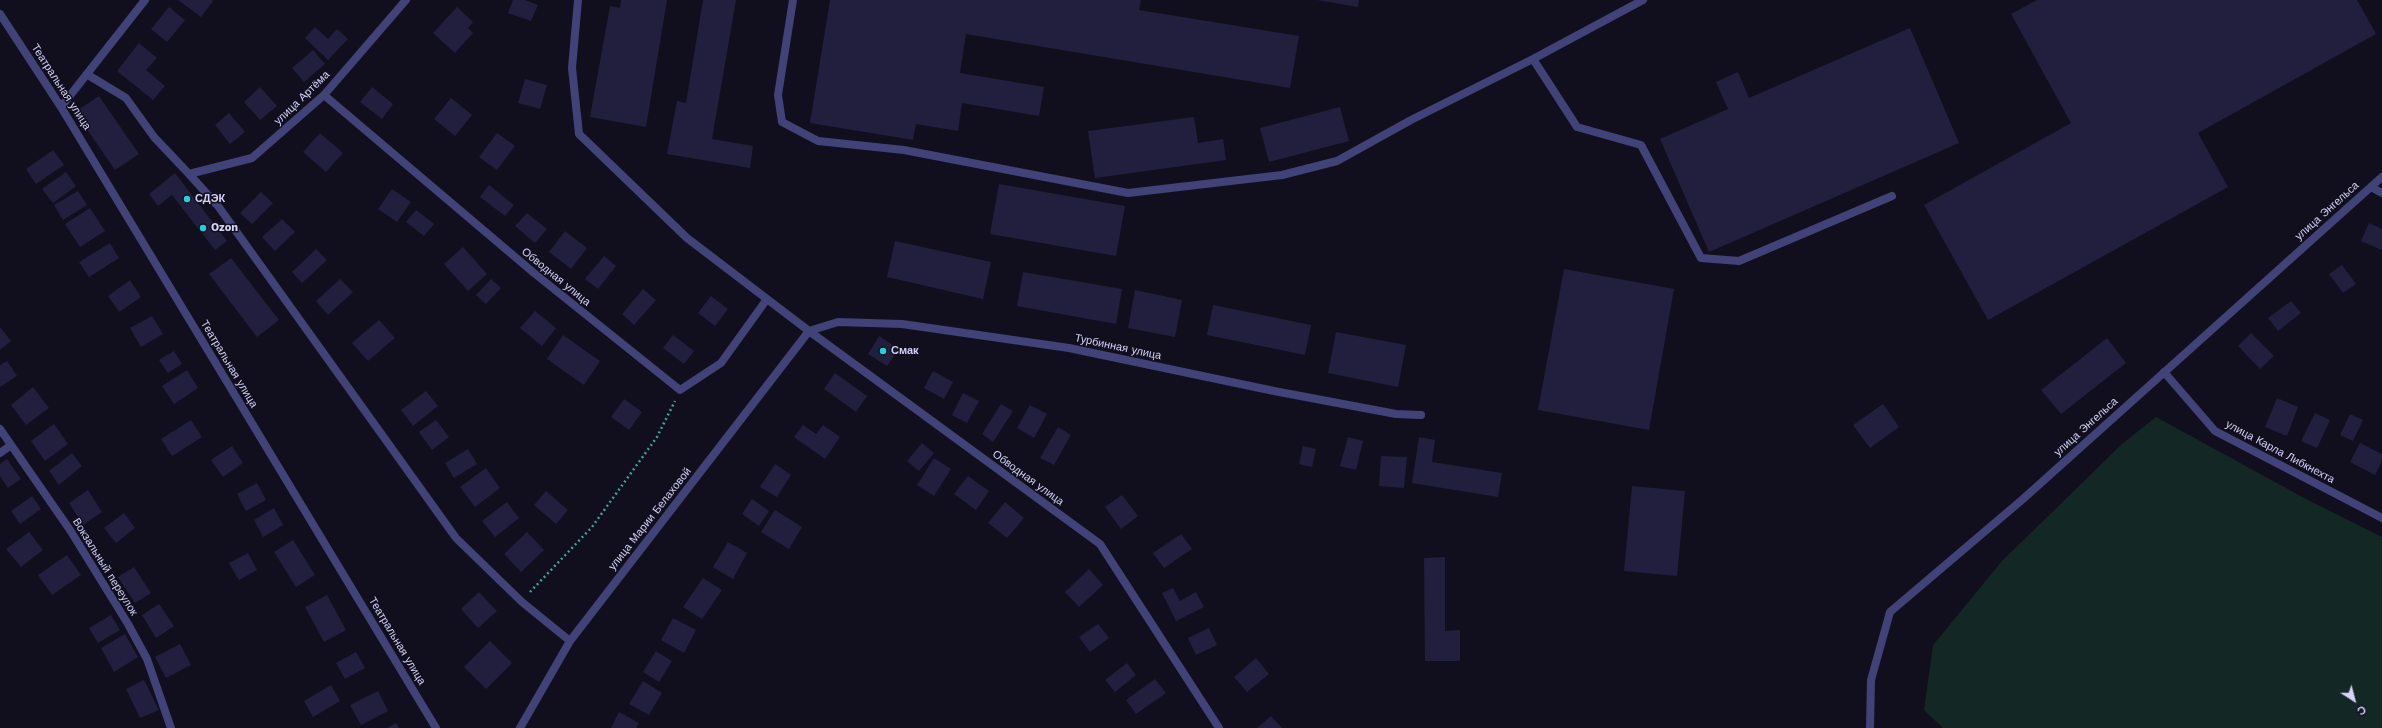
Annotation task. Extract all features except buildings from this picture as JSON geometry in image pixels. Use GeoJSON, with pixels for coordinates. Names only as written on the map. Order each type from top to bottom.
{"type":"FeatureCollection","features":[{"type":"Feature","properties":{"kind":"street"},"geometry":{"type":"LineString","coordinates":[[61,107],[88,75],[145,0]]}},
{"type":"Feature","properties":{"kind":"street","name":"улица Артёма"},"geometry":{"type":"LineString","coordinates":[[189,174],[252,158],[324,95],[406,0]]}},
{"type":"Feature","properties":{"kind":"street","name":"Обводная улица"},"geometry":{"type":"LineString","coordinates":[[578,0],[572,68],[579,134],[687,238],[809,331],[1100,544],[1220,728]]}},
{"type":"Feature","properties":{"kind":"street"},"geometry":{"type":"LineString","coordinates":[[793,0],[778,95],[782,122],[818,141],[904,150],[1128,193],[1282,175],[1337,161],[1411,120],[1533,59],[1643,0]]}},
{"type":"Feature","properties":{"kind":"street","name":"Театральная улица"},"geometry":{"type":"LineString","coordinates":[[0,14],[61,107],[436,728]]}},
{"type":"Feature","properties":{"kind":"street"},"geometry":{"type":"LineString","coordinates":[[1533,59],[1577,127],[1641,144],[1701,258],[1739,261],[1892,196]]}},
{"type":"Feature","properties":{"kind":"street"},"geometry":{"type":"LineString","coordinates":[[88,75],[126,98],[154,137],[218,206],[456,538],[522,602],[570,641]]}},
{"type":"Feature","properties":{"kind":"street","name":"Обводная улица"},"geometry":{"type":"LineString","coordinates":[[324,95],[534,274],[680,390]]}},
{"type":"Feature","properties":{"kind":"street","name":"улица Энгельса"},"geometry":{"type":"LineString","coordinates":[[1870,728],[1871,680],[1890,612],[2023,498],[2382,177]]}},
{"type":"Feature","properties":{"kind":"street"},"geometry":{"type":"LineString","coordinates":[[2371,187],[2382,193]]}},
{"type":"Feature","properties":{"kind":"street"},"geometry":{"type":"LineString","coordinates":[[680,390],[721,363],[767,299]]}},
{"type":"Feature","properties":{"kind":"street","name":"Турбинная улица"},"geometry":{"type":"LineString","coordinates":[[809,331],[838,322],[902,324],[1069,348],[1274,391],[1396,414],[1421,415]]}},
{"type":"Feature","properties":{"kind":"street","name":"улица Марии Белаховой"},"geometry":{"type":"LineString","coordinates":[[520,728],[570,641],[809,331]]}},
{"type":"Feature","properties":{"kind":"street","name":"улица Карла Либкнехта"},"geometry":{"type":"LineString","coordinates":[[2164,372],[2215,430],[2382,518]]}},
{"type":"Feature","properties":{"kind":"street","name":"Вокзальный переулок"},"geometry":{"type":"LineString","coordinates":[[0,429],[10,446],[70,530],[128,624],[147,659],[171,728]]}},
{"type":"Feature","properties":{"kind":"street"},"geometry":{"type":"LineString","coordinates":[[0,453],[10,446]]}},
{"type":"Feature","properties":{"kind":"path"},"geometry":{"type":"LineString","coordinates":[[522,602],[592,527],[657,437],[680,390]]}},
{"type":"Feature","properties":{"kind":"green space"},"geometry":{"type":"Polygon","coordinates":[[[2156,417],[2306,499],[2382,537],[2382,728],[1943,728],[1924,710],[1933,645],[2002,561],[2122,444],[2156,417]]]}},
{"type":"Feature","properties":{"kind":"place","name":"СДЭК"},"geometry":{"type":"Point","coordinates":[187,199]}},
{"type":"Feature","properties":{"kind":"place","name":"Ozon"},"geometry":{"type":"Point","coordinates":[203,228]}},
{"type":"Feature","properties":{"kind":"place","name":"Смак"},"geometry":{"type":"Point","coordinates":[883,351]}}]}
